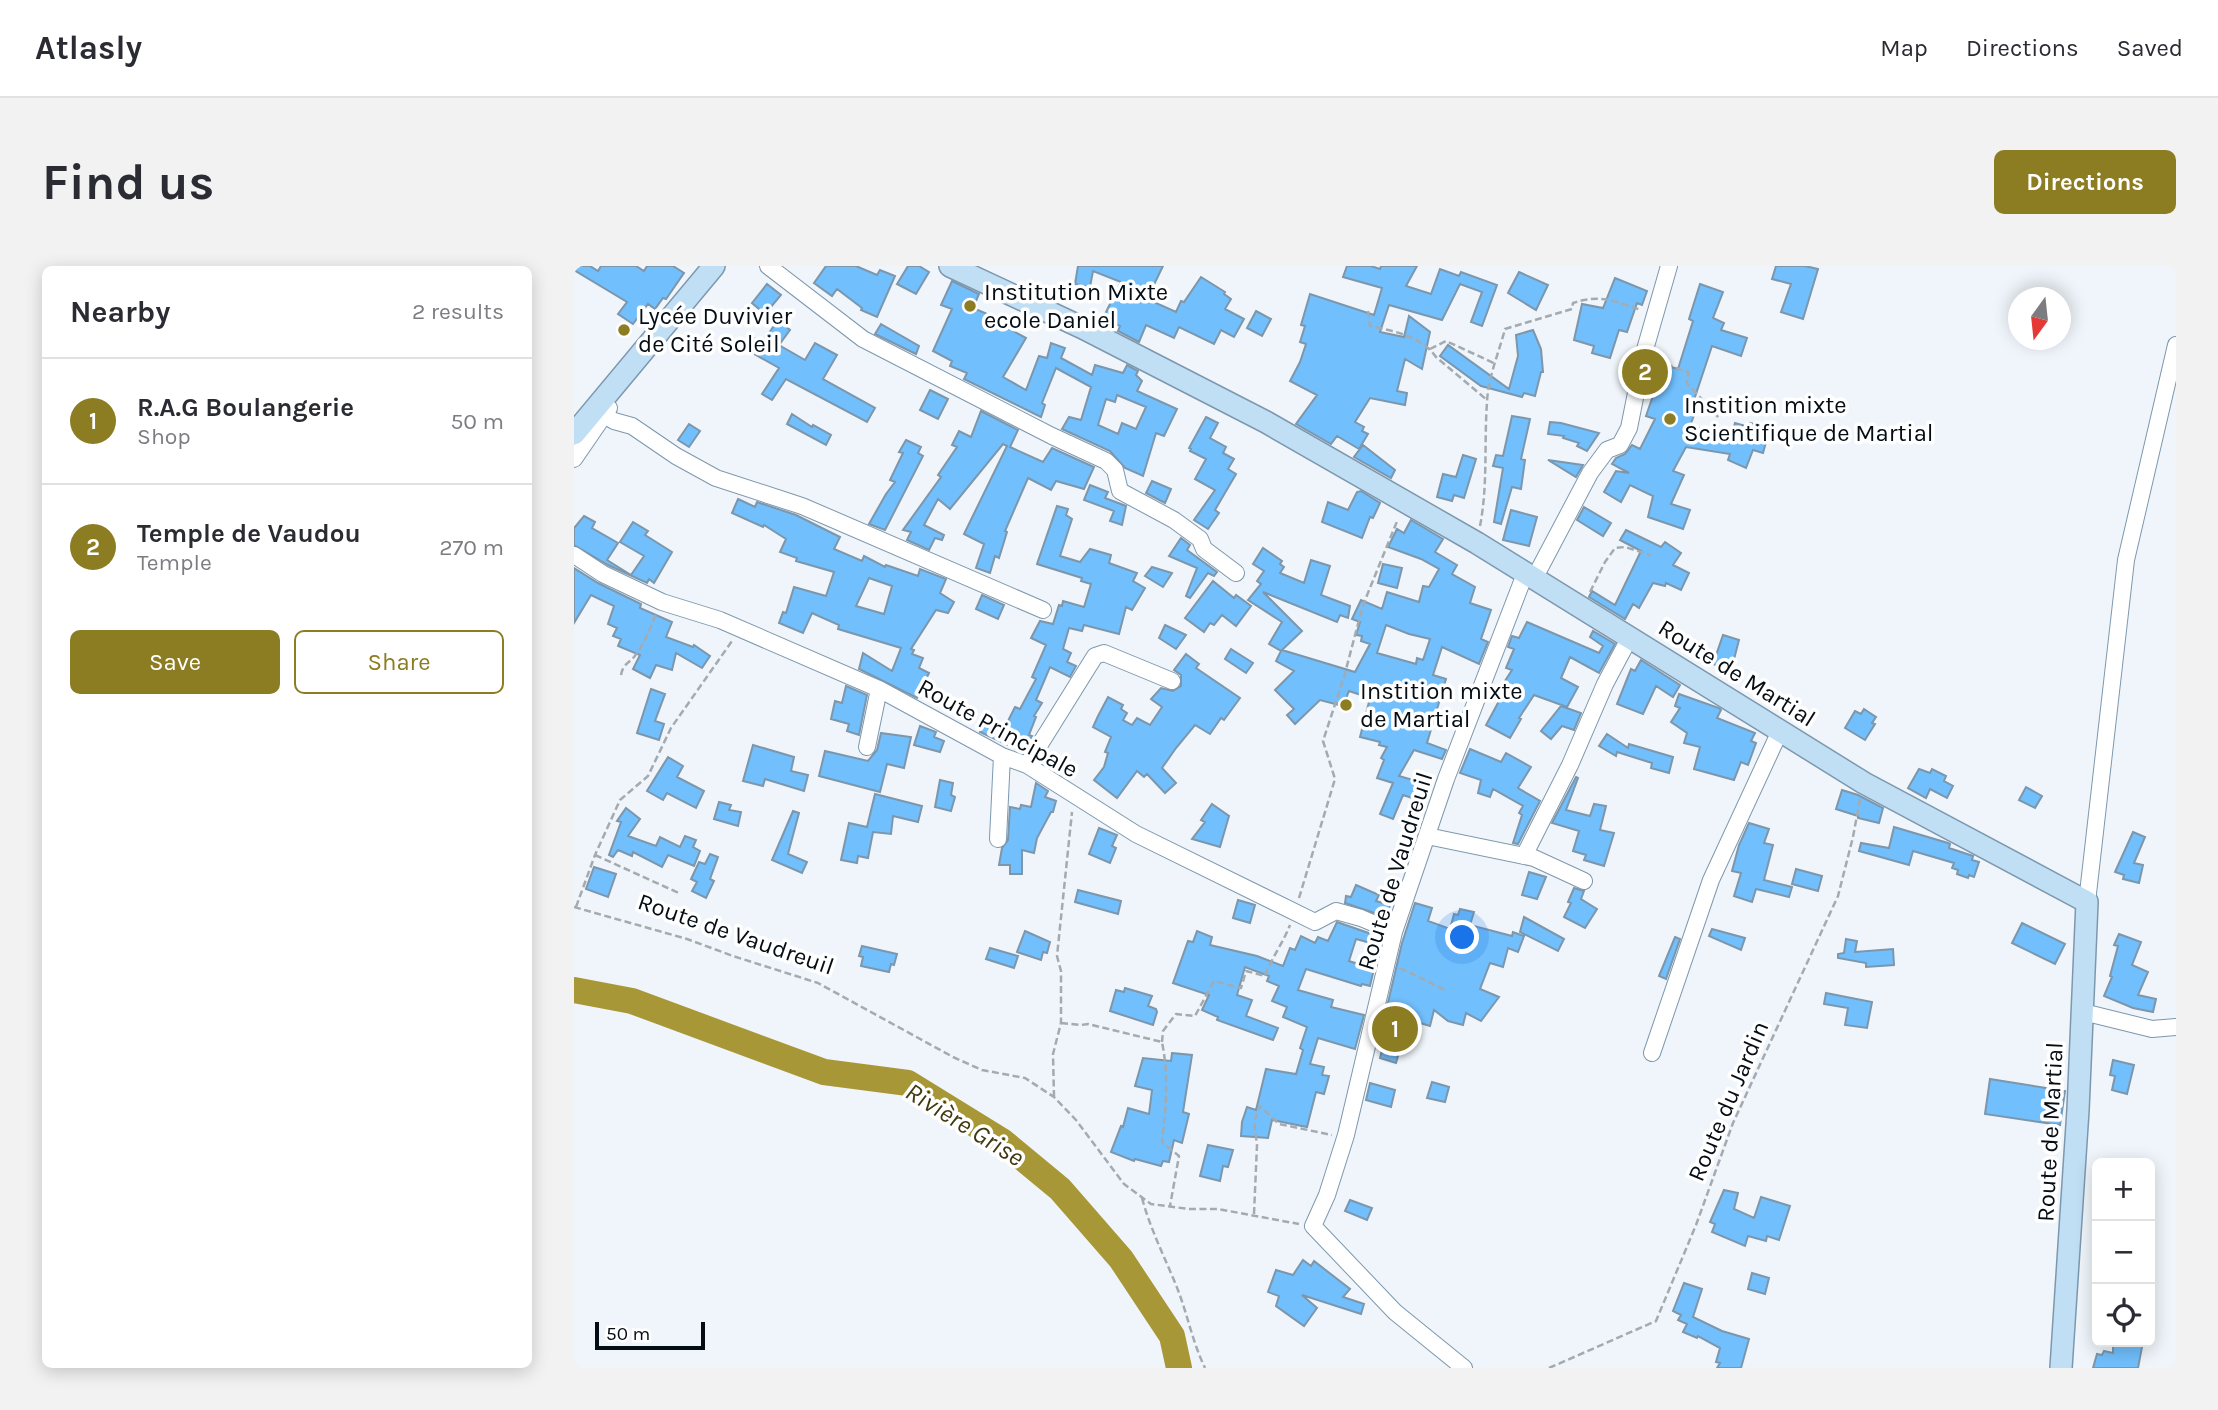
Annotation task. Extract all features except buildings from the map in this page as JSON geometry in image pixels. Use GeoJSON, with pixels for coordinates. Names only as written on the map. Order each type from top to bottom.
{"type":"FeatureCollection","features":[{"type":"Feature","properties":{"kind":"street"},"geometry":{"type":"LineString","coordinates":[[574,434],[715,266]]}},
{"type":"Feature","properties":{"kind":"street"},"geometry":{"type":"LineString","coordinates":[[768,266],[841,323],[879,348],[1106,461],[1115,470],[1120,491],[1174,520],[1200,539],[1204,549],[1236,573]]}},
{"type":"Feature","properties":{"kind":"street","name":"Route de Martial"},"geometry":{"type":"LineString","coordinates":[[950,266],[1083,328],[1266,422],[1477,543],[1864,782],[2087,902],[2083,1012],[2061,1368]]}},
{"type":"Feature","properties":{"kind":"street","name":"Route de Vaudreuil"},"geometry":{"type":"LineString","coordinates":[[1313,1226],[1327,1195],[1346,1135],[1394,932],[1427,836],[1529,577],[1590,473],[1607,450],[1620,445],[1629,428],[1643,356],[1669,266]]}},
{"type":"Feature","properties":{"kind":"street"},"geometry":{"type":"LineString","coordinates":[[2087,902],[2126,560],[2176,345]]}},
{"type":"Feature","properties":{"kind":"street"},"geometry":{"type":"LineString","coordinates":[[574,459],[618,392],[618,380]]}},
{"type":"Feature","properties":{"kind":"street"},"geometry":{"type":"LineString","coordinates":[[604,415],[632,426],[676,456],[716,478],[802,506],[1043,610]]}},
{"type":"Feature","properties":{"kind":"street","name":"Route Principale"},"geometry":{"type":"LineString","coordinates":[[574,555],[603,574],[662,602],[720,620],[879,688],[1002,756],[1027,765],[1136,834],[1315,922],[1336,911],[1394,932]]}},
{"type":"Feature","properties":{"kind":"street"},"geometry":{"type":"LineString","coordinates":[[1524,856],[1630,637]]}},
{"type":"Feature","properties":{"kind":"street"},"geometry":{"type":"LineString","coordinates":[[1027,765],[1095,656],[1104,653],[1172,681]]}},
{"type":"Feature","properties":{"kind":"street"},"geometry":{"type":"LineString","coordinates":[[867,747],[879,688]]}},
{"type":"Feature","properties":{"kind":"street"},"geometry":{"type":"LineString","coordinates":[[1652,1053],[1711,880],[1780,731]]}},
{"type":"Feature","properties":{"kind":"street"},"geometry":{"type":"LineString","coordinates":[[998,839],[1002,756]]}},
{"type":"Feature","properties":{"kind":"street"},"geometry":{"type":"LineString","coordinates":[[1427,836],[1534,858],[1584,881]]}},
{"type":"Feature","properties":{"kind":"street"},"geometry":{"type":"LineString","coordinates":[[2083,1012],[2152,1029],[2176,1027]]}},
{"type":"Feature","properties":{"kind":"street"},"geometry":{"type":"LineString","coordinates":[[1313,1226],[1395,1312],[1464,1368]]}},
{"type":"Feature","properties":{"kind":"path"},"geometry":{"type":"LineString","coordinates":[[1477,543],[1484,508],[1487,400],[1505,329],[1572,309],[1573,303],[1590,297],[1616,301],[1656,315]]}},
{"type":"Feature","properties":{"kind":"path"},"geometry":{"type":"LineString","coordinates":[[1368,311],[1370,326],[1410,336],[1430,349],[1487,400]]}},
{"type":"Feature","properties":{"kind":"path"},"geometry":{"type":"LineString","coordinates":[[1430,349],[1446,341],[1496,364]]}},
{"type":"Feature","properties":{"kind":"path"},"geometry":{"type":"LineString","coordinates":[[1643,356],[1688,372],[1687,383],[1719,418]]}},
{"type":"Feature","properties":{"kind":"path"},"geometry":{"type":"LineString","coordinates":[[1170,1207],[1179,1156],[1162,1142],[1168,1095],[1167,1067],[1161,1042],[1163,1031],[1177,1014],[1195,1016],[1214,981],[1241,988],[1246,971],[1265,976],[1273,955],[1284,940],[1335,779],[1323,741],[1363,605],[1405,503]]}},
{"type":"Feature","properties":{"kind":"path"},"geometry":{"type":"LineString","coordinates":[[1582,608],[1615,548],[1625,547],[1651,555]]}},
{"type":"Feature","properties":{"kind":"path"},"geometry":{"type":"LineString","coordinates":[[621,675],[623,665],[634,657],[662,602]]}},
{"type":"Feature","properties":{"kind":"path"},"geometry":{"type":"LineString","coordinates":[[575,907],[620,800],[648,776],[671,728],[729,648],[738,629]]}},
{"type":"Feature","properties":{"kind":"path","name":"Route du Jardin"},"geometry":{"type":"LineString","coordinates":[[1549,1368],[1656,1321],[1696,1225],[1733,1123],[1838,896],[1864,782]]}},
{"type":"Feature","properties":{"kind":"path"},"geometry":{"type":"LineString","coordinates":[[1054,1097],[1053,1054],[1061,1023],[1061,971],[1057,956],[1073,794]]}},
{"type":"Feature","properties":{"kind":"path"},"geometry":{"type":"LineString","coordinates":[[595,855],[681,894]]}},
{"type":"Feature","properties":{"kind":"path","name":"Route de Vaudreuil"},"geometry":{"type":"LineString","coordinates":[[575,907],[687,939],[818,983],[953,1058],[982,1070],[1025,1078],[1054,1097],[1076,1120],[1124,1184],[1151,1204],[1218,1209],[1313,1226]]}},
{"type":"Feature","properties":{"kind":"path"},"geometry":{"type":"LineString","coordinates":[[1388,961],[1447,991]]}},
{"type":"Feature","properties":{"kind":"path"},"geometry":{"type":"LineString","coordinates":[[1061,1023],[1088,1024],[1161,1042]]}},
{"type":"Feature","properties":{"kind":"path"},"geometry":{"type":"LineString","coordinates":[[1254,1214],[1257,1145],[1254,1122],[1260,1106],[1279,1124],[1324,1134],[1346,1135]]}},
{"type":"Feature","properties":{"kind":"path"},"geometry":{"type":"LineString","coordinates":[[1142,1197],[1147,1219],[1177,1289],[1196,1349],[1205,1368]]}},
{"type":"Feature","properties":{"kind":"waterway","name":"Rivière Grise"},"geometry":{"type":"LineString","coordinates":[[574,990],[632,1001],[824,1072],[908,1083],[1002,1141],[1060,1189],[1121,1259],[1172,1336],[1179,1368]]}},
{"type":"Feature","properties":{"kind":"place","name":"Institution Mixte ecole Daniel"},"geometry":{"type":"Point","coordinates":[970,306]}},
{"type":"Feature","properties":{"kind":"place","name":"Lycée Duvivier de Cité Soleil"},"geometry":{"type":"Point","coordinates":[624,330]}},
{"type":"Feature","properties":{"kind":"place","name":"Temple de Vaudou"},"geometry":{"type":"Point","coordinates":[1645,372]}},
{"type":"Feature","properties":{"kind":"place","name":"Instition mixte Scientifique de Martial"},"geometry":{"type":"Point","coordinates":[1670,419]}},
{"type":"Feature","properties":{"kind":"place","name":"Instition mixte de Martial"},"geometry":{"type":"Point","coordinates":[1346,705]}},
{"type":"Feature","properties":{"kind":"place","name":"R.A.G Boulangerie"},"geometry":{"type":"Point","coordinates":[1395,1029]}}]}
